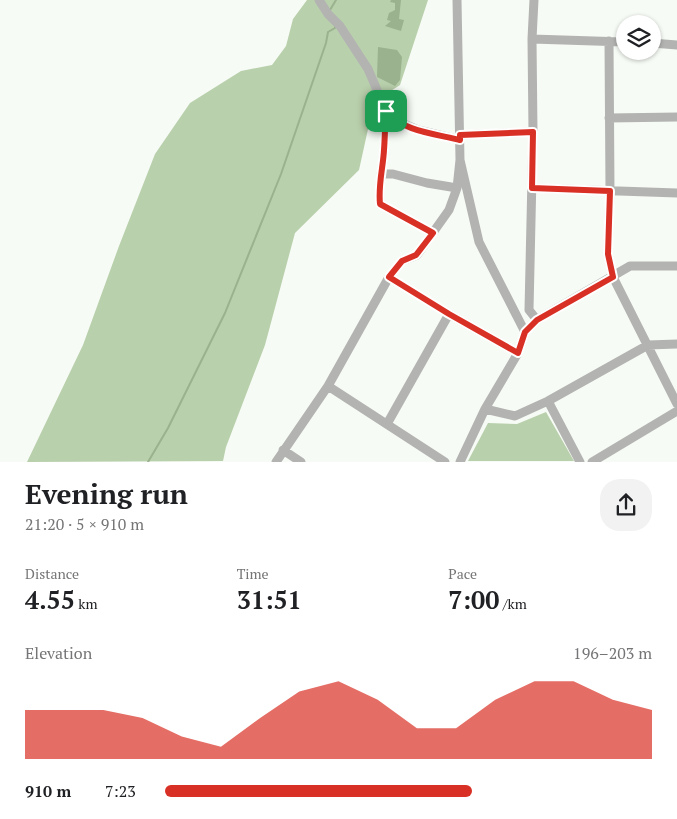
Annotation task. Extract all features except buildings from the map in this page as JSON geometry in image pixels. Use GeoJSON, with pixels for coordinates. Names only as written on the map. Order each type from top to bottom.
{"type":"FeatureCollection","features":[{"type":"Feature","properties":{"kind":"street"},"geometry":{"type":"LineString","coordinates":[[319,0],[328,14],[340,26],[368,69],[386,111],[392,119],[418,130],[460,137],[533,132]]}},
{"type":"Feature","properties":{"kind":"street"},"geometry":{"type":"LineString","coordinates":[[276,462],[328,386],[389,277],[402,261],[416,255],[449,210],[458,188],[460,137],[457,0]]}},
{"type":"Feature","properties":{"kind":"street"},"geometry":{"type":"LineString","coordinates":[[534,0],[529,310],[537,320]]}},
{"type":"Feature","properties":{"kind":"street"},"geometry":{"type":"LineString","coordinates":[[532,39],[616,41]]}},
{"type":"Feature","properties":{"kind":"street"},"geometry":{"type":"LineString","coordinates":[[609,41],[610,191],[608,254],[613,277],[677,404]]}},
{"type":"Feature","properties":{"kind":"street"},"geometry":{"type":"LineString","coordinates":[[661,44],[677,45]]}},
{"type":"Feature","properties":{"kind":"street"},"geometry":{"type":"LineString","coordinates":[[386,111],[380,204],[433,233]]}},
{"type":"Feature","properties":{"kind":"street"},"geometry":{"type":"LineString","coordinates":[[609,118],[677,117]]}},
{"type":"Feature","properties":{"kind":"street"},"geometry":{"type":"LineString","coordinates":[[460,160],[479,242],[525,332]]}},
{"type":"Feature","properties":{"kind":"street"},"geometry":{"type":"LineString","coordinates":[[381,174],[393,174],[427,183],[458,188]]}},
{"type":"Feature","properties":{"kind":"street"},"geometry":{"type":"LineString","coordinates":[[532,188],[677,193]]}},
{"type":"Feature","properties":{"kind":"street"},"geometry":{"type":"LineString","coordinates":[[460,462],[485,409],[518,353],[525,332],[537,320],[630,266],[677,266]]}},
{"type":"Feature","properties":{"kind":"street"},"geometry":{"type":"LineString","coordinates":[[389,277],[518,353]]}},
{"type":"Feature","properties":{"kind":"street"},"geometry":{"type":"LineString","coordinates":[[387,424],[449,314]]}},
{"type":"Feature","properties":{"kind":"street"},"geometry":{"type":"LineString","coordinates":[[485,409],[515,416],[548,401],[648,345],[677,344]]}},
{"type":"Feature","properties":{"kind":"street"},"geometry":{"type":"LineString","coordinates":[[328,386],[445,462]]}},
{"type":"Feature","properties":{"kind":"street"},"geometry":{"type":"LineString","coordinates":[[548,401],[580,462]]}},
{"type":"Feature","properties":{"kind":"street"},"geometry":{"type":"LineString","coordinates":[[592,462],[677,411]]}},
{"type":"Feature","properties":{"kind":"street"},"geometry":{"type":"LineString","coordinates":[[283,450],[301,462]]}},
{"type":"Feature","properties":{"kind":"shaded area"},"geometry":{"type":"Polygon","coordinates":[[[307,0],[428,0],[400,85],[374,102],[359,170],[295,233],[265,345],[226,447],[223,461],[27,462],[83,345],[155,154],[190,103],[241,71],[272,65],[286,46],[293,19],[307,0]]]}},
{"type":"Feature","properties":{"kind":"shaded area"},"geometry":{"type":"Polygon","coordinates":[[[391,0],[401,0],[399,19],[404,20],[401,31],[385,26],[391,21],[387,20],[389,13],[395,10],[395,3],[390,2],[391,0]]]}},
{"type":"Feature","properties":{"kind":"shaded area"},"geometry":{"type":"Polygon","coordinates":[[[378,47],[397,50],[402,57],[400,80],[395,86],[377,77],[378,47]]]}},
{"type":"Feature","properties":{"kind":"shaded area"},"geometry":{"type":"Polygon","coordinates":[[[546,412],[574,461],[468,461],[488,423],[517,424],[546,412]]]}},
{"type":"Feature","properties":{"kind":"waterway"},"geometry":{"type":"LineString","coordinates":[[330,10],[336,0]]}},
{"type":"Feature","properties":{"kind":"waterway"},"geometry":{"type":"LineString","coordinates":[[148,462],[168,428],[225,313],[281,174],[326,43],[328,32],[335,28],[335,26]]}},
{"type":"Feature","properties":{"kind":"route"},"geometry":{"type":"LineString","coordinates":[[386,111],[392,119],[418,130],[460,140],[460,135],[533,132],[532,188],[610,191],[608,254],[613,277],[537,320],[525,332],[518,353],[389,277],[402,261],[416,255],[433,233],[380,204],[380,180],[386,111]]}}]}
